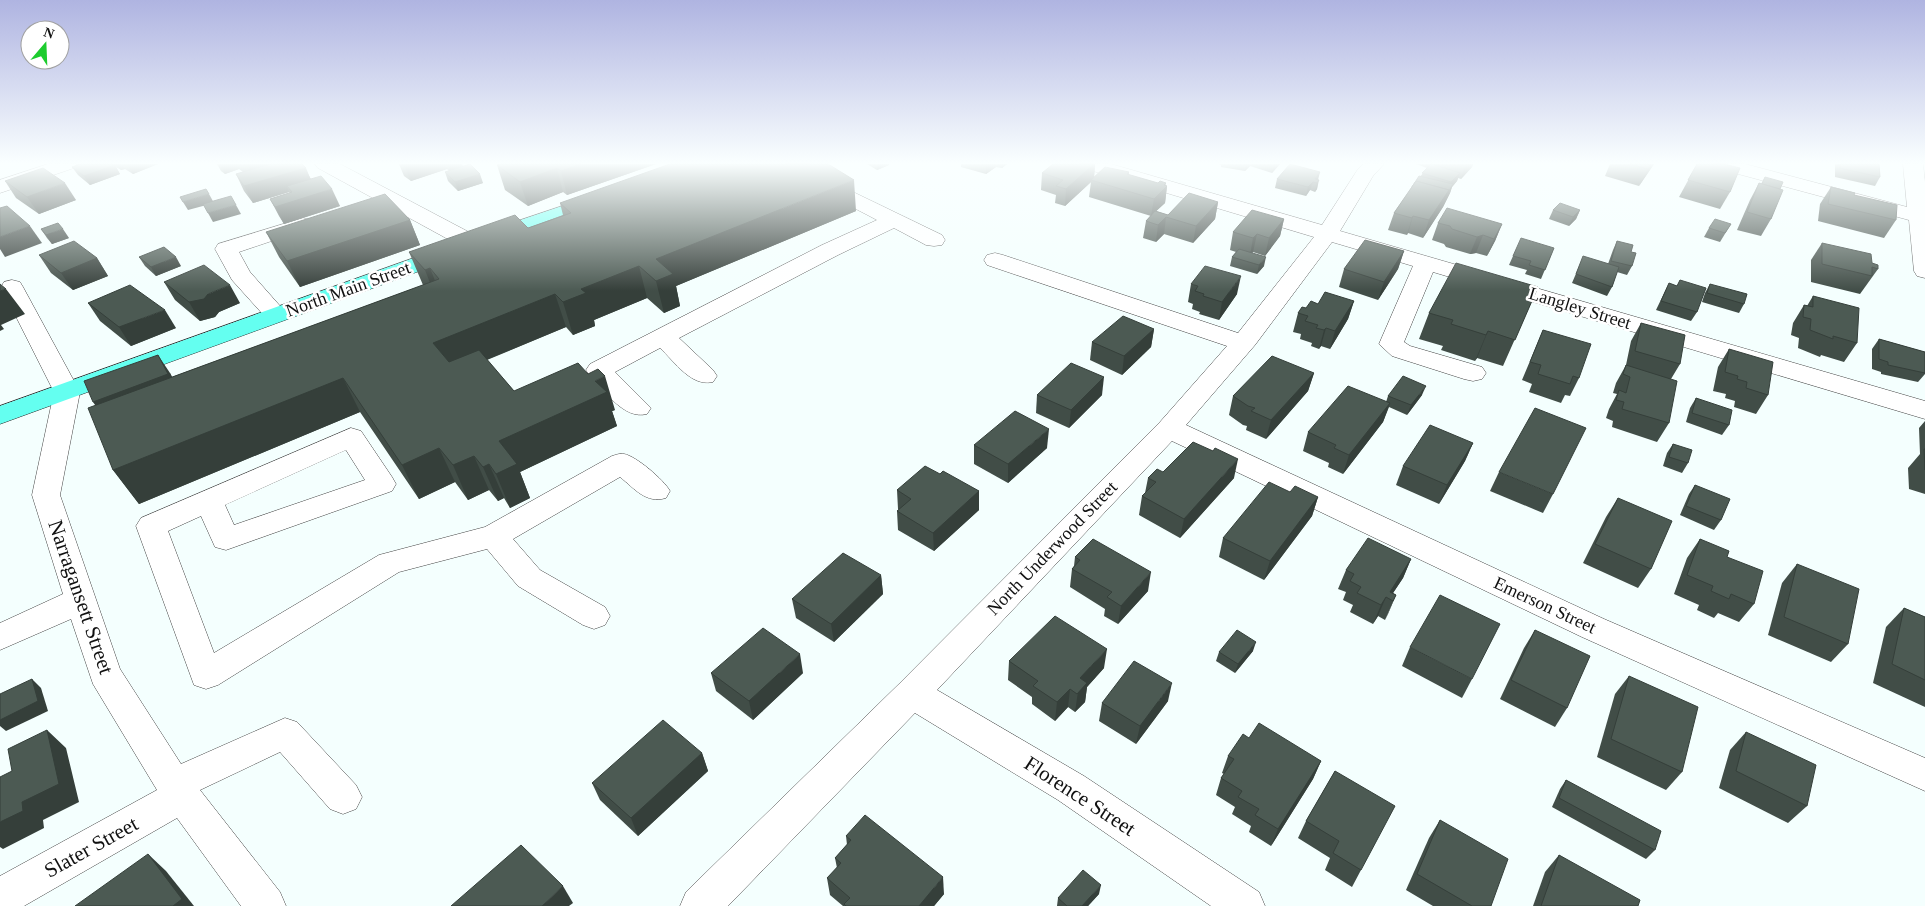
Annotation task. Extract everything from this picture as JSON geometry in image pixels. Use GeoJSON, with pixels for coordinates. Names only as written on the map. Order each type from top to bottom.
{"type":"FeatureCollection","features":[{"type":"Feature","properties":{"kind":"main road","name":"North Main Street"},"geometry":{"type":"LineString","coordinates":[[0,415],[580,206]]}},
{"type":"Feature","properties":{"kind":"street"},"geometry":{"type":"LineString","coordinates":[[404,206],[474,244]]}},
{"type":"Feature","properties":{"kind":"street"},"geometry":{"type":"LineString","coordinates":[[867,206],[934,240]]}},
{"type":"Feature","properties":{"kind":"street","name":"Langley Street"},"geometry":{"type":"LineString","coordinates":[[1233,206],[1925,410]]}},
{"type":"Feature","properties":{"kind":"street","name":"North Underwood Street"},"geometry":{"type":"LineString","coordinates":[[700,906],[912,693],[1168,428],[1243,343],[1327,234],[1344,206]]}},
{"type":"Feature","properties":{"kind":"street"},"geometry":{"type":"LineString","coordinates":[[1882,206],[1918,216]]}},
{"type":"Feature","properties":{"kind":"street"},"geometry":{"type":"LineString","coordinates":[[1917,206],[1925,271]]}},
{"type":"Feature","properties":{"kind":"street"},"geometry":{"type":"LineString","coordinates":[[276,315],[240,275],[226,249],[321,218]]}},
{"type":"Feature","properties":{"kind":"street"},"geometry":{"type":"LineString","coordinates":[[638,408],[599,370],[830,250],[894,220]]}},
{"type":"Feature","properties":{"kind":"street"},"geometry":{"type":"LineString","coordinates":[[995,260],[1243,343]]}},
{"type":"Feature","properties":{"kind":"street"},"geometry":{"type":"LineString","coordinates":[[1426,262],[1391,344],[1401,351],[1473,373]]}},
{"type":"Feature","properties":{"kind":"street"},"geometry":{"type":"LineString","coordinates":[[12,287],[67,392]]}},
{"type":"Feature","properties":{"kind":"street"},"geometry":{"type":"LineString","coordinates":[[663,337],[704,376]]}},
{"type":"Feature","properties":{"kind":"street","name":"Narragansett Street"},"geometry":{"type":"LineString","coordinates":[[67,392],[46,495],[105,674],[178,790],[266,906]]}},
{"type":"Feature","properties":{"kind":"street","name":"Emerson Street"},"geometry":{"type":"LineString","coordinates":[[1168,428],[1239,464],[1351,513],[1593,628],[1925,775]]}},
{"type":"Feature","properties":{"kind":"street"},"geometry":{"type":"LineString","coordinates":[[209,500],[226,539],[382,484],[351,437],[209,500],[151,526],[206,674],[390,563],[494,536],[622,463],[656,491]]}},
{"type":"Feature","properties":{"kind":"street"},"geometry":{"type":"LineString","coordinates":[[494,536],[529,578],[594,616]]}},
{"type":"Feature","properties":{"kind":"street"},"geometry":{"type":"LineString","coordinates":[[0,637],[81,600]]}},
{"type":"Feature","properties":{"kind":"street","name":"Florence Street"},"geometry":{"type":"LineString","coordinates":[[912,693],[1071,788],[1245,906]]}},
{"type":"Feature","properties":{"kind":"street","name":"Slater Street"},"geometry":{"type":"LineString","coordinates":[[0,898],[178,790],[285,733],[343,797]]}},
{"type":"Feature","properties":{"kind":"building"},"geometry":{"type":"Polygon","coordinates":[[[7,206],[30,226],[0,237],[0,208],[7,206]]]}},
{"type":"Feature","properties":{"kind":"building"},"geometry":{"type":"Polygon","coordinates":[[[204,206],[232,206],[208,213],[204,206]]]}},
{"type":"Feature","properties":{"kind":"building"},"geometry":{"type":"Polygon","coordinates":[[[347,206],[397,206],[410,220],[287,261],[266,232],[347,206]]]}},
{"type":"Feature","properties":{"kind":"building"},"geometry":{"type":"Polygon","coordinates":[[[564,206],[788,206],[656,259],[673,274],[656,281],[639,266],[581,289],[586,293],[563,302],[555,294],[433,343],[449,362],[479,350],[514,391],[578,363],[588,374],[598,369],[605,376],[595,381],[607,392],[499,441],[517,464],[496,474],[489,464],[483,467],[474,456],[453,465],[439,448],[402,465],[343,378],[113,470],[88,408],[439,279],[430,268],[425,270],[409,252],[515,215],[528,228],[571,213],[564,206]]]}},
{"type":"Feature","properties":{"kind":"building"},"geometry":{"type":"Polygon","coordinates":[[[1176,206],[1214,206],[1196,226],[1166,217],[1158,225],[1146,221],[1155,211],[1168,215],[1176,206]]]}},
{"type":"Feature","properties":{"kind":"building"},"geometry":{"type":"Polygon","coordinates":[[[1399,206],[1438,206],[1429,220],[1394,213],[1399,206]]]}},
{"type":"Feature","properties":{"kind":"building"},"geometry":{"type":"Polygon","coordinates":[[[1557,206],[1569,206],[1580,210],[1573,217],[1553,210],[1557,206]]]}},
{"type":"Feature","properties":{"kind":"building"},"geometry":{"type":"Polygon","coordinates":[[[1749,206],[1776,206],[1771,219],[1747,212],[1749,206]]]}},
{"type":"Feature","properties":{"kind":"building"},"geometry":{"type":"Polygon","coordinates":[[[1838,206],[1897,206],[1896,220],[1838,206]]]}},
{"type":"Feature","properties":{"kind":"building"},"geometry":{"type":"Polygon","coordinates":[[[1447,208],[1502,224],[1494,239],[1483,235],[1477,237],[1438,223],[1447,208]]]}},
{"type":"Feature","properties":{"kind":"building"},"geometry":{"type":"Polygon","coordinates":[[[1252,210],[1284,219],[1269,238],[1257,234],[1253,238],[1233,232],[1252,210]]]}},
{"type":"Feature","properties":{"kind":"building"},"geometry":{"type":"Polygon","coordinates":[[[1715,219],[1731,224],[1725,233],[1709,228],[1715,219]]]}},
{"type":"Feature","properties":{"kind":"building"},"geometry":{"type":"Polygon","coordinates":[[[58,223],[63,229],[46,235],[41,229],[58,223]]]}},
{"type":"Feature","properties":{"kind":"building"},"geometry":{"type":"Polygon","coordinates":[[[1521,238],[1554,248],[1545,270],[1529,265],[1531,261],[1513,256],[1521,238]]]}},
{"type":"Feature","properties":{"kind":"building"},"geometry":{"type":"Polygon","coordinates":[[[1365,240],[1404,251],[1384,282],[1344,269],[1365,240]]]}},
{"type":"Feature","properties":{"kind":"building"},"geometry":{"type":"Polygon","coordinates":[[[74,241],[97,258],[61,273],[39,255],[74,241]]]}},
{"type":"Feature","properties":{"kind":"building"},"geometry":{"type":"Polygon","coordinates":[[[1617,241],[1633,245],[1631,252],[1636,253],[1632,266],[1611,261],[1617,241]]]}},
{"type":"Feature","properties":{"kind":"building"},"geometry":{"type":"Polygon","coordinates":[[[1822,243],[1871,254],[1872,263],[1878,265],[1878,269],[1872,267],[1872,276],[1822,264],[1822,243]]]}},
{"type":"Feature","properties":{"kind":"building"},"geometry":{"type":"Polygon","coordinates":[[[164,247],[176,257],[151,267],[139,257],[164,247]]]}},
{"type":"Feature","properties":{"kind":"building"},"geometry":{"type":"Polygon","coordinates":[[[1239,249],[1266,257],[1259,265],[1232,257],[1239,249]]]}},
{"type":"Feature","properties":{"kind":"building"},"geometry":{"type":"Polygon","coordinates":[[[1583,256],[1619,267],[1612,287],[1576,274],[1583,256]]]}},
{"type":"Feature","properties":{"kind":"building"},"geometry":{"type":"Polygon","coordinates":[[[1456,263],[1538,287],[1515,340],[1488,331],[1486,335],[1451,324],[1453,320],[1429,313],[1456,263]]]}},
{"type":"Feature","properties":{"kind":"building"},"geometry":{"type":"Polygon","coordinates":[[[204,265],[230,285],[208,294],[204,299],[189,302],[164,282],[204,265]]]}},
{"type":"Feature","properties":{"kind":"building"},"geometry":{"type":"Polygon","coordinates":[[[1205,266],[1241,276],[1222,302],[1203,296],[1204,294],[1195,291],[1198,286],[1191,284],[1205,266]]]}},
{"type":"Feature","properties":{"kind":"building"},"geometry":{"type":"Polygon","coordinates":[[[1680,280],[1706,288],[1697,312],[1661,301],[1669,283],[1677,286],[1680,280]]]}},
{"type":"Feature","properties":{"kind":"building"},"geometry":{"type":"Polygon","coordinates":[[[0,284],[6,289],[0,291],[0,284]]]}},
{"type":"Feature","properties":{"kind":"building"},"geometry":{"type":"Polygon","coordinates":[[[1710,284],[1747,294],[1744,304],[1707,293],[1710,284]]]}},
{"type":"Feature","properties":{"kind":"building"},"geometry":{"type":"Polygon","coordinates":[[[130,285],[165,310],[119,327],[88,303],[130,285]]]}},
{"type":"Feature","properties":{"kind":"building"},"geometry":{"type":"Polygon","coordinates":[[[1325,292],[1354,301],[1335,331],[1326,328],[1324,330],[1316,328],[1318,325],[1305,321],[1308,316],[1298,313],[1302,307],[1306,308],[1311,301],[1318,304],[1325,292]]]}},
{"type":"Feature","properties":{"kind":"building"},"geometry":{"type":"Polygon","coordinates":[[[1813,296],[1859,308],[1857,343],[1833,336],[1833,339],[1810,330],[1811,319],[1803,317],[1804,305],[1813,307],[1813,296]]]}},
{"type":"Feature","properties":{"kind":"building"},"geometry":{"type":"Polygon","coordinates":[[[1123,316],[1154,329],[1124,356],[1092,342],[1123,316]]]}},
{"type":"Feature","properties":{"kind":"building"},"geometry":{"type":"Polygon","coordinates":[[[1641,323],[1685,335],[1680,364],[1635,351],[1641,323]]]}},
{"type":"Feature","properties":{"kind":"building"},"geometry":{"type":"Polygon","coordinates":[[[1543,330],[1591,344],[1579,378],[1573,376],[1570,384],[1538,374],[1541,365],[1530,362],[1543,330]]]}},
{"type":"Feature","properties":{"kind":"building"},"geometry":{"type":"Polygon","coordinates":[[[1879,339],[1925,352],[1925,373],[1888,365],[1888,362],[1879,359],[1879,339]]]}},
{"type":"Feature","properties":{"kind":"building"},"geometry":{"type":"Polygon","coordinates":[[[1729,349],[1773,362],[1768,395],[1746,388],[1747,382],[1737,379],[1738,376],[1725,372],[1729,349]]]}},
{"type":"Feature","properties":{"kind":"building"},"geometry":{"type":"Polygon","coordinates":[[[158,355],[168,374],[93,402],[84,381],[158,355]]]}},
{"type":"Feature","properties":{"kind":"building"},"geometry":{"type":"Polygon","coordinates":[[[1272,356],[1314,373],[1271,420],[1251,411],[1255,408],[1248,406],[1233,396],[1272,356]]]}},
{"type":"Feature","properties":{"kind":"building"},"geometry":{"type":"Polygon","coordinates":[[[1071,363],[1104,377],[1071,410],[1037,395],[1071,363]]]}},
{"type":"Feature","properties":{"kind":"building"},"geometry":{"type":"Polygon","coordinates":[[[1626,365],[1677,381],[1669,423],[1622,409],[1624,402],[1616,400],[1619,390],[1626,393],[1630,377],[1623,374],[1626,365]]]}},
{"type":"Feature","properties":{"kind":"building"},"geometry":{"type":"Polygon","coordinates":[[[1403,376],[1426,386],[1411,405],[1388,396],[1403,376]]]}},
{"type":"Feature","properties":{"kind":"building"},"geometry":{"type":"Polygon","coordinates":[[[1348,386],[1390,403],[1349,455],[1334,448],[1336,445],[1308,432],[1348,386]]]}},
{"type":"Feature","properties":{"kind":"building"},"geometry":{"type":"Polygon","coordinates":[[[1696,398],[1732,410],[1729,425],[1692,413],[1696,398]]]}},
{"type":"Feature","properties":{"kind":"building"},"geometry":{"type":"Polygon","coordinates":[[[1535,408],[1586,428],[1553,494],[1499,472],[1535,408]]]}},
{"type":"Feature","properties":{"kind":"building"},"geometry":{"type":"Polygon","coordinates":[[[1015,411],[1049,429],[1008,464],[974,445],[1015,411]]]}},
{"type":"Feature","properties":{"kind":"building"},"geometry":{"type":"Polygon","coordinates":[[[1430,425],[1473,443],[1447,485],[1403,466],[1430,425]]]}},
{"type":"Feature","properties":{"kind":"building"},"geometry":{"type":"Polygon","coordinates":[[[1193,442],[1213,451],[1215,448],[1238,459],[1184,519],[1142,496],[1156,482],[1148,478],[1157,469],[1163,472],[1193,442]]]}},
{"type":"Feature","properties":{"kind":"building"},"geometry":{"type":"Polygon","coordinates":[[[1673,444],[1692,450],[1688,463],[1669,457],[1673,444]]]}},
{"type":"Feature","properties":{"kind":"building"},"geometry":{"type":"Polygon","coordinates":[[[925,466],[940,474],[943,471],[979,491],[933,533],[897,511],[911,499],[897,490],[925,466]]]}},
{"type":"Feature","properties":{"kind":"building"},"geometry":{"type":"Polygon","coordinates":[[[1269,482],[1290,492],[1295,486],[1318,497],[1270,561],[1223,538],[1269,482]]]}},
{"type":"Feature","properties":{"kind":"building"},"geometry":{"type":"Polygon","coordinates":[[[1695,485],[1730,499],[1721,520],[1686,506],[1695,485]]]}},
{"type":"Feature","properties":{"kind":"building"},"geometry":{"type":"Polygon","coordinates":[[[1618,498],[1672,521],[1651,569],[1595,544],[1618,498]]]}},
{"type":"Feature","properties":{"kind":"building"},"geometry":{"type":"Polygon","coordinates":[[[1368,538],[1411,559],[1390,592],[1396,595],[1393,601],[1386,597],[1381,605],[1357,593],[1361,587],[1350,581],[1354,574],[1346,570],[1368,538]]]}},
{"type":"Feature","properties":{"kind":"building"},"geometry":{"type":"Polygon","coordinates":[[[1093,539],[1151,572],[1121,606],[1107,597],[1112,592],[1072,569],[1080,560],[1075,557],[1093,539]]]}},
{"type":"Feature","properties":{"kind":"building"},"geometry":{"type":"Polygon","coordinates":[[[1700,539],[1729,551],[1727,557],[1763,571],[1754,604],[1731,594],[1729,599],[1711,591],[1713,586],[1687,575],[1700,539]]]}},
{"type":"Feature","properties":{"kind":"building"},"geometry":{"type":"Polygon","coordinates":[[[843,553],[881,575],[831,624],[792,599],[843,553]]]}},
{"type":"Feature","properties":{"kind":"building"},"geometry":{"type":"Polygon","coordinates":[[[1797,564],[1859,589],[1848,644],[1784,617],[1797,564]]]}},
{"type":"Feature","properties":{"kind":"building"},"geometry":{"type":"Polygon","coordinates":[[[1440,595],[1500,624],[1472,679],[1410,647],[1440,595]]]}},
{"type":"Feature","properties":{"kind":"building"},"geometry":{"type":"Polygon","coordinates":[[[1904,608],[1925,617],[1925,680],[1892,664],[1904,608]]]}},
{"type":"Feature","properties":{"kind":"building"},"geometry":{"type":"Polygon","coordinates":[[[1055,616],[1107,649],[1080,678],[1087,683],[1077,694],[1070,689],[1057,702],[1033,686],[1038,681],[1009,661],[1055,616]]]}},
{"type":"Feature","properties":{"kind":"building"},"geometry":{"type":"Polygon","coordinates":[[[763,628],[800,654],[749,701],[711,673],[763,628]]]}},
{"type":"Feature","properties":{"kind":"building"},"geometry":{"type":"Polygon","coordinates":[[[1237,630],[1256,642],[1238,664],[1219,652],[1237,630]]]}},
{"type":"Feature","properties":{"kind":"building"},"geometry":{"type":"Polygon","coordinates":[[[1535,630],[1590,656],[1567,708],[1511,680],[1535,630]]]}},
{"type":"Feature","properties":{"kind":"building"},"geometry":{"type":"Polygon","coordinates":[[[1134,661],[1172,683],[1140,726],[1102,703],[1134,661]]]}},
{"type":"Feature","properties":{"kind":"building"},"geometry":{"type":"Polygon","coordinates":[[[1629,676],[1698,707],[1682,772],[1611,739],[1629,676]]]}},
{"type":"Feature","properties":{"kind":"building"},"geometry":{"type":"Polygon","coordinates":[[[32,679],[38,701],[0,720],[0,694],[32,679]]]}},
{"type":"Feature","properties":{"kind":"building"},"geometry":{"type":"Polygon","coordinates":[[[663,720],[702,753],[631,818],[592,783],[663,720]]]}},
{"type":"Feature","properties":{"kind":"building"},"geometry":{"type":"Polygon","coordinates":[[[1259,723],[1321,761],[1278,829],[1255,815],[1259,809],[1238,797],[1242,791],[1221,778],[1234,759],[1228,756],[1243,734],[1249,738],[1259,723]]]}},
{"type":"Feature","properties":{"kind":"building"},"geometry":{"type":"Polygon","coordinates":[[[47,730],[59,784],[22,802],[23,811],[0,822],[0,777],[12,771],[8,749],[47,730]]]}},
{"type":"Feature","properties":{"kind":"building"},"geometry":{"type":"Polygon","coordinates":[[[1746,732],[1816,765],[1807,806],[1736,771],[1746,732]]]}},
{"type":"Feature","properties":{"kind":"building"},"geometry":{"type":"Polygon","coordinates":[[[1335,771],[1395,806],[1361,870],[1333,853],[1339,841],[1306,821],[1335,771]]]}},
{"type":"Feature","properties":{"kind":"building"},"geometry":{"type":"Polygon","coordinates":[[[1566,780],[1661,831],[1655,850],[1559,798],[1566,780]]]}},
{"type":"Feature","properties":{"kind":"building"},"geometry":{"type":"Polygon","coordinates":[[[865,815],[943,877],[919,906],[846,906],[844,904],[850,898],[827,878],[841,863],[835,858],[851,840],[846,836],[865,815]]]}},
{"type":"Feature","properties":{"kind":"building"},"geometry":{"type":"Polygon","coordinates":[[[1440,820],[1508,859],[1491,906],[1472,906],[1417,874],[1440,820]]]}},
{"type":"Feature","properties":{"kind":"building"},"geometry":{"type":"Polygon","coordinates":[[[521,845],[563,886],[542,906],[451,906],[521,845]]]}},
{"type":"Feature","properties":{"kind":"building"},"geometry":{"type":"Polygon","coordinates":[[[148,854],[182,899],[173,906],[75,906],[148,854]]]}},
{"type":"Feature","properties":{"kind":"building"},"geometry":{"type":"Polygon","coordinates":[[[1559,855],[1640,900],[1638,906],[1541,906],[1559,855]]]}},
{"type":"Feature","properties":{"kind":"building"},"geometry":{"type":"Polygon","coordinates":[[[1083,870],[1101,885],[1082,906],[1067,906],[1058,898],[1083,870]]]}}]}
